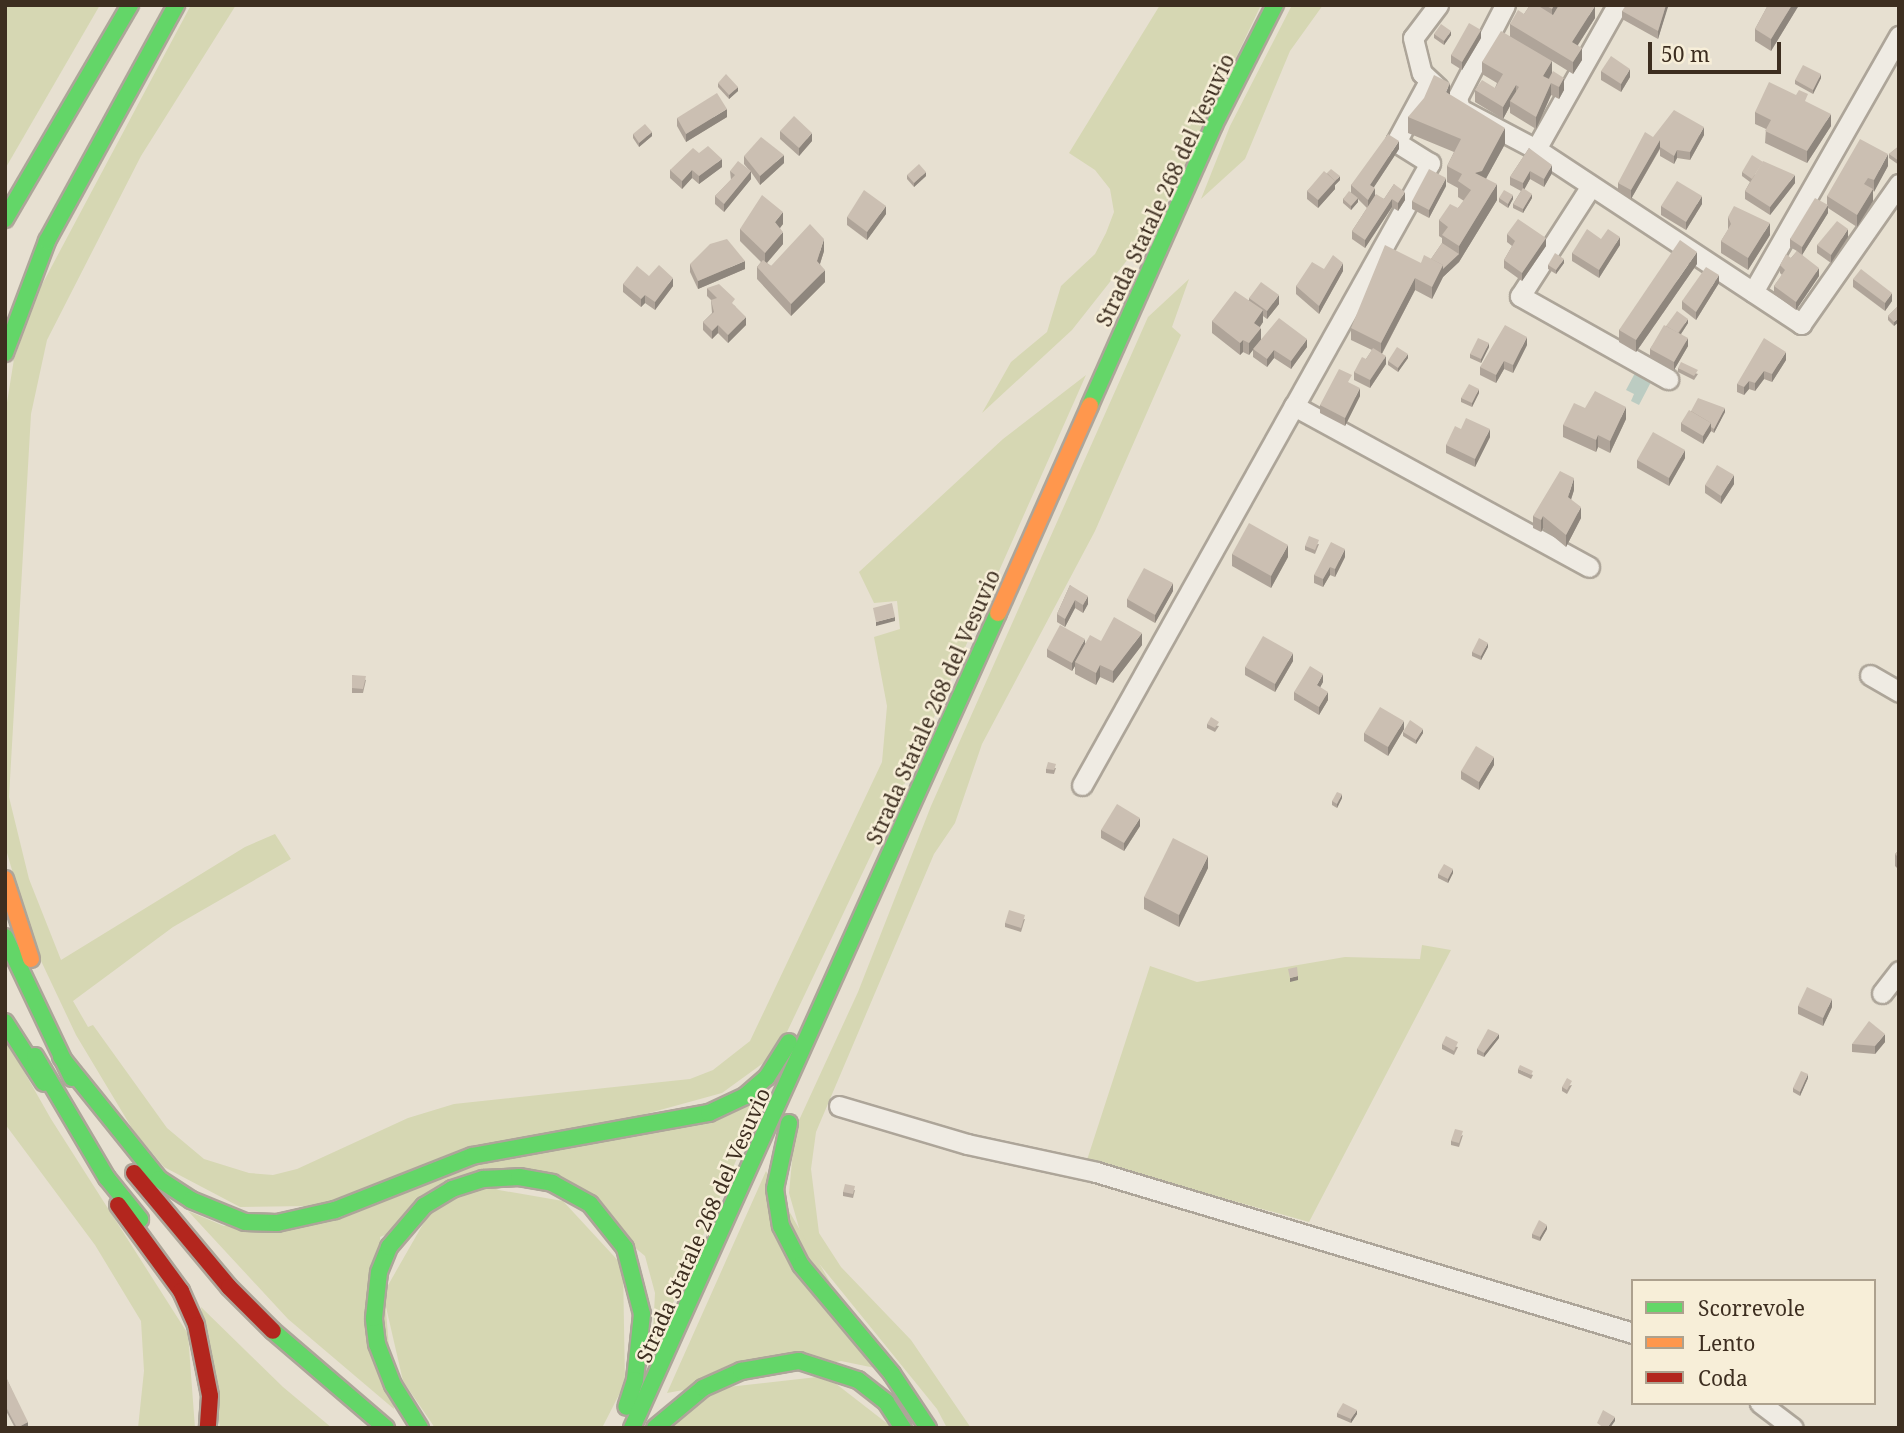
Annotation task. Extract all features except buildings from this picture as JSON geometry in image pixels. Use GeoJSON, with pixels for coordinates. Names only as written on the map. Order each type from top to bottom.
{"type":"FeatureCollection","features":[{"type":"Feature","properties":{"kind":"highway"},"geometry":{"type":"LineString","coordinates":[[74,102],[108,5]]}},
{"type":"Feature","properties":{"kind":"highway"},"geometry":{"type":"LineString","coordinates":[[5,219],[130,5]]}},
{"type":"Feature","properties":{"kind":"highway"},"geometry":{"type":"LineString","coordinates":[[60,181],[162,5]]}},
{"type":"Feature","properties":{"kind":"highway"},"geometry":{"type":"LineString","coordinates":[[5,353],[47,241],[176,5]]}},
{"type":"Feature","properties":{"kind":"highway","name":"Strada Statale 268 del Vesuvio"},"geometry":{"type":"LineString","coordinates":[[632,1428],[855,936],[1161,245],[1275,5]]}},
{"type":"Feature","properties":{"kind":"highway"},"geometry":{"type":"LineString","coordinates":[[5,879],[37,976],[34,1004]]}},
{"type":"Feature","properties":{"kind":"highway"},"geometry":{"type":"LineString","coordinates":[[61,1058],[159,1179],[191,1200],[245,1222],[310,1218],[472,1156],[685,1121],[744,1096],[767,1077],[783,1054],[837,948],[879,882]]}},
{"type":"Feature","properties":{"kind":"highway"},"geometry":{"type":"LineString","coordinates":[[855,936],[834,1010],[788,1125],[775,1189],[781,1226],[801,1265],[892,1374],[928,1428]]}},
{"type":"Feature","properties":{"kind":"highway"},"geometry":{"type":"LineString","coordinates":[[5,937],[61,1058],[128,1165],[187,1241],[275,1333],[386,1428]]}},
{"type":"Feature","properties":{"kind":"highway"},"geometry":{"type":"LineString","coordinates":[[9,1004],[72,1122],[107,1178],[197,1285]]}},
{"type":"Feature","properties":{"kind":"highway"},"geometry":{"type":"LineString","coordinates":[[5,1022],[18,1048],[72,1122]]}},
{"type":"Feature","properties":{"kind":"highway"},"geometry":{"type":"LineString","coordinates":[[420,1428],[393,1385],[377,1344],[374,1318],[379,1272],[389,1247],[424,1206],[452,1189],[483,1179],[519,1177],[552,1183],[590,1204],[625,1248],[642,1314],[635,1380],[616,1428]]}},
{"type":"Feature","properties":{"kind":"highway"},"geometry":{"type":"LineString","coordinates":[[107,1178],[119,1207],[163,1262],[196,1325],[210,1396],[208,1428]]}},
{"type":"Feature","properties":{"kind":"highway"},"geometry":{"type":"LineString","coordinates":[[655,1428],[703,1388],[741,1371],[799,1361],[858,1380],[886,1402],[903,1428]]}},
{"type":"Feature","properties":{"kind":"street"},"geometry":{"type":"LineString","coordinates":[[1437,5],[1412,37],[1413,54],[1429,81],[1457,98]]}},
{"type":"Feature","properties":{"kind":"street"},"geometry":{"type":"LineString","coordinates":[[1505,5],[1457,98],[1460,109],[1536,149],[1801,324],[1899,184]]}},
{"type":"Feature","properties":{"kind":"street"},"geometry":{"type":"LineString","coordinates":[[1536,149],[1617,5]]}},
{"type":"Feature","properties":{"kind":"street"},"geometry":{"type":"LineString","coordinates":[[1753,292],[1899,36]]}},
{"type":"Feature","properties":{"kind":"street"},"geometry":{"type":"LineString","coordinates":[[1082,785],[1430,163],[1396,142],[1429,81]]}},
{"type":"Feature","properties":{"kind":"street"},"geometry":{"type":"LineString","coordinates":[[1591,186],[1520,296],[1668,379]]}},
{"type":"Feature","properties":{"kind":"street"},"geometry":{"type":"LineString","coordinates":[[1294,406],[1589,567]]}},
{"type":"Feature","properties":{"kind":"street"},"geometry":{"type":"LineString","coordinates":[[1870,675],[1899,692]]}},
{"type":"Feature","properties":{"kind":"street"},"geometry":{"type":"LineString","coordinates":[[1882,993],[1899,971]]}},
{"type":"Feature","properties":{"kind":"street"},"geometry":{"type":"LineString","coordinates":[[839,1106],[967,1144],[1096,1172],[1631,1332]]}},
{"type":"Feature","properties":{"kind":"street"},"geometry":{"type":"LineString","coordinates":[[1763,1405],[1793,1428]]}},
{"type":"Feature","properties":{"kind":"green space"},"geometry":{"type":"Polygon","coordinates":[[[5,5],[100,5],[5,169],[5,5]]]}},
{"type":"Feature","properties":{"kind":"green space"},"geometry":{"type":"Polygon","coordinates":[[[191,5],[236,5],[141,156],[47,340],[31,414],[9,797],[29,879],[61,960],[245,847],[275,834],[291,859],[173,927],[73,1001],[88,1027],[93,1025],[167,1128],[204,1159],[249,1173],[273,1175],[297,1169],[408,1118],[454,1104],[690,1079],[713,1070],[750,1041],[882,762],[887,706],[874,637],[900,629],[897,601],[874,603],[859,572],[1003,439],[1086,375],[900,794],[777,1053],[722,1093],[311,1206],[240,1207],[164,1167],[133,1130],[76,1035],[34,946],[5,846],[5,415],[14,359],[37,294],[191,5]]]}},
{"type":"Feature","properties":{"kind":"green space"},"geometry":{"type":"Polygon","coordinates":[[[1160,5],[1261,5],[1158,221],[1072,330],[982,413],[1011,362],[1047,332],[1061,286],[1095,254],[1106,233],[1114,212],[1110,189],[1095,170],[1069,153],[1160,5]]]}},
{"type":"Feature","properties":{"kind":"green space"},"geometry":{"type":"Polygon","coordinates":[[[1292,5],[1323,5],[1290,51],[1245,159],[1201,199],[1230,126],[1292,5]]]}},
{"type":"Feature","properties":{"kind":"green space"},"geometry":{"type":"Polygon","coordinates":[[[1189,279],[1172,327],[1181,335],[1095,531],[982,744],[955,823],[934,854],[816,1132],[811,1169],[819,1233],[841,1267],[911,1340],[971,1428],[947,1428],[937,1409],[804,1245],[789,1193],[795,1129],[858,992],[931,806],[1148,317],[1189,279]]]}},
{"type":"Feature","properties":{"kind":"green space"},"geometry":{"type":"Polygon","coordinates":[[[1422,945],[1451,950],[1309,1222],[1087,1160],[1150,966],[1197,982],[1345,957],[1420,959],[1422,945]]]}},
{"type":"Feature","properties":{"kind":"green space"},"geometry":{"type":"Polygon","coordinates":[[[5,1038],[51,1119],[188,1334],[195,1428],[138,1428],[144,1371],[141,1321],[95,1245],[5,1124],[5,1038]]]}},
{"type":"Feature","properties":{"kind":"green space"},"geometry":{"type":"Polygon","coordinates":[[[765,1095],[652,1351],[655,1293],[645,1256],[543,1171],[380,1237],[394,1409],[288,1319],[188,1211],[224,1226],[765,1095]]]}},
{"type":"Feature","properties":{"kind":"green space"},"geometry":{"type":"Polygon","coordinates":[[[766,1171],[880,1369],[841,1361],[667,1393],[766,1171]]]}},
{"type":"Feature","properties":{"kind":"green space"},"geometry":{"type":"Polygon","coordinates":[[[493,1189],[563,1201],[623,1266],[625,1383],[602,1428],[435,1428],[403,1381],[383,1294],[427,1217],[493,1189]]]}},
{"type":"Feature","properties":{"kind":"green space"},"geometry":{"type":"Polygon","coordinates":[[[201,1307],[283,1387],[332,1428],[220,1428],[201,1307]]]}},
{"type":"Feature","properties":{"kind":"green space"},"geometry":{"type":"Polygon","coordinates":[[[826,1376],[893,1428],[667,1428],[719,1388],[826,1376]]]}},
{"type":"Feature","properties":{"kind":"shaded area"},"geometry":{"type":"Polygon","coordinates":[[[1635,373],[1651,382],[1639,405],[1631,401],[1634,394],[1626,390],[1635,373]]]}},
{"type":"Feature","properties":{"kind":"traffic: fast"},"geometry":{"type":"LineString","coordinates":[[5,219],[130,5]]}},
{"type":"Feature","properties":{"kind":"traffic: fast"},"geometry":{"type":"LineString","coordinates":[[5,353],[47,241],[176,5]]}},
{"type":"Feature","properties":{"kind":"traffic: fast"},"geometry":{"type":"LineString","coordinates":[[1090,405],[1214,125],[1275,5]]}},
{"type":"Feature","properties":{"kind":"traffic: fast"},"geometry":{"type":"LineString","coordinates":[[632,1428],[998,613]]}},
{"type":"Feature","properties":{"kind":"traffic: fast"},"geometry":{"type":"LineString","coordinates":[[5,937],[72,1078]]}},
{"type":"Feature","properties":{"kind":"traffic: fast"},"geometry":{"type":"LineString","coordinates":[[5,1022],[44,1083]]}},
{"type":"Feature","properties":{"kind":"traffic: fast"},"geometry":{"type":"LineString","coordinates":[[61,1057],[159,1179],[191,1200],[245,1222],[277,1223],[335,1210],[472,1156],[709,1113],[745,1096],[767,1077],[789,1042]]}},
{"type":"Feature","properties":{"kind":"traffic: fast"},"geometry":{"type":"LineString","coordinates":[[35,1056],[107,1178],[140,1219]]}},
{"type":"Feature","properties":{"kind":"traffic: fast"},"geometry":{"type":"LineString","coordinates":[[789,1123],[775,1189],[781,1226],[801,1265],[892,1374],[928,1428]]}},
{"type":"Feature","properties":{"kind":"traffic: fast"},"geometry":{"type":"LineString","coordinates":[[420,1428],[393,1385],[377,1344],[374,1318],[379,1272],[389,1247],[424,1206],[452,1189],[483,1179],[519,1177],[552,1183],[590,1204],[625,1248],[642,1314],[635,1380],[626,1407]]}},
{"type":"Feature","properties":{"kind":"traffic: fast"},"geometry":{"type":"LineString","coordinates":[[273,1331],[386,1428]]}},
{"type":"Feature","properties":{"kind":"traffic: fast"},"geometry":{"type":"LineString","coordinates":[[655,1428],[703,1388],[741,1371],[799,1361],[858,1380],[886,1402],[903,1428]]}},
{"type":"Feature","properties":{"kind":"traffic: slow"},"geometry":{"type":"LineString","coordinates":[[998,613],[1090,405]]}},
{"type":"Feature","properties":{"kind":"traffic: slow"},"geometry":{"type":"LineString","coordinates":[[5,879],[31,959]]}},
{"type":"Feature","properties":{"kind":"traffic: jam"},"geometry":{"type":"LineString","coordinates":[[134,1173],[229,1287],[273,1331]]}},
{"type":"Feature","properties":{"kind":"traffic: jam"},"geometry":{"type":"LineString","coordinates":[[118,1205],[181,1291],[196,1325],[210,1396],[208,1428]]}}]}
